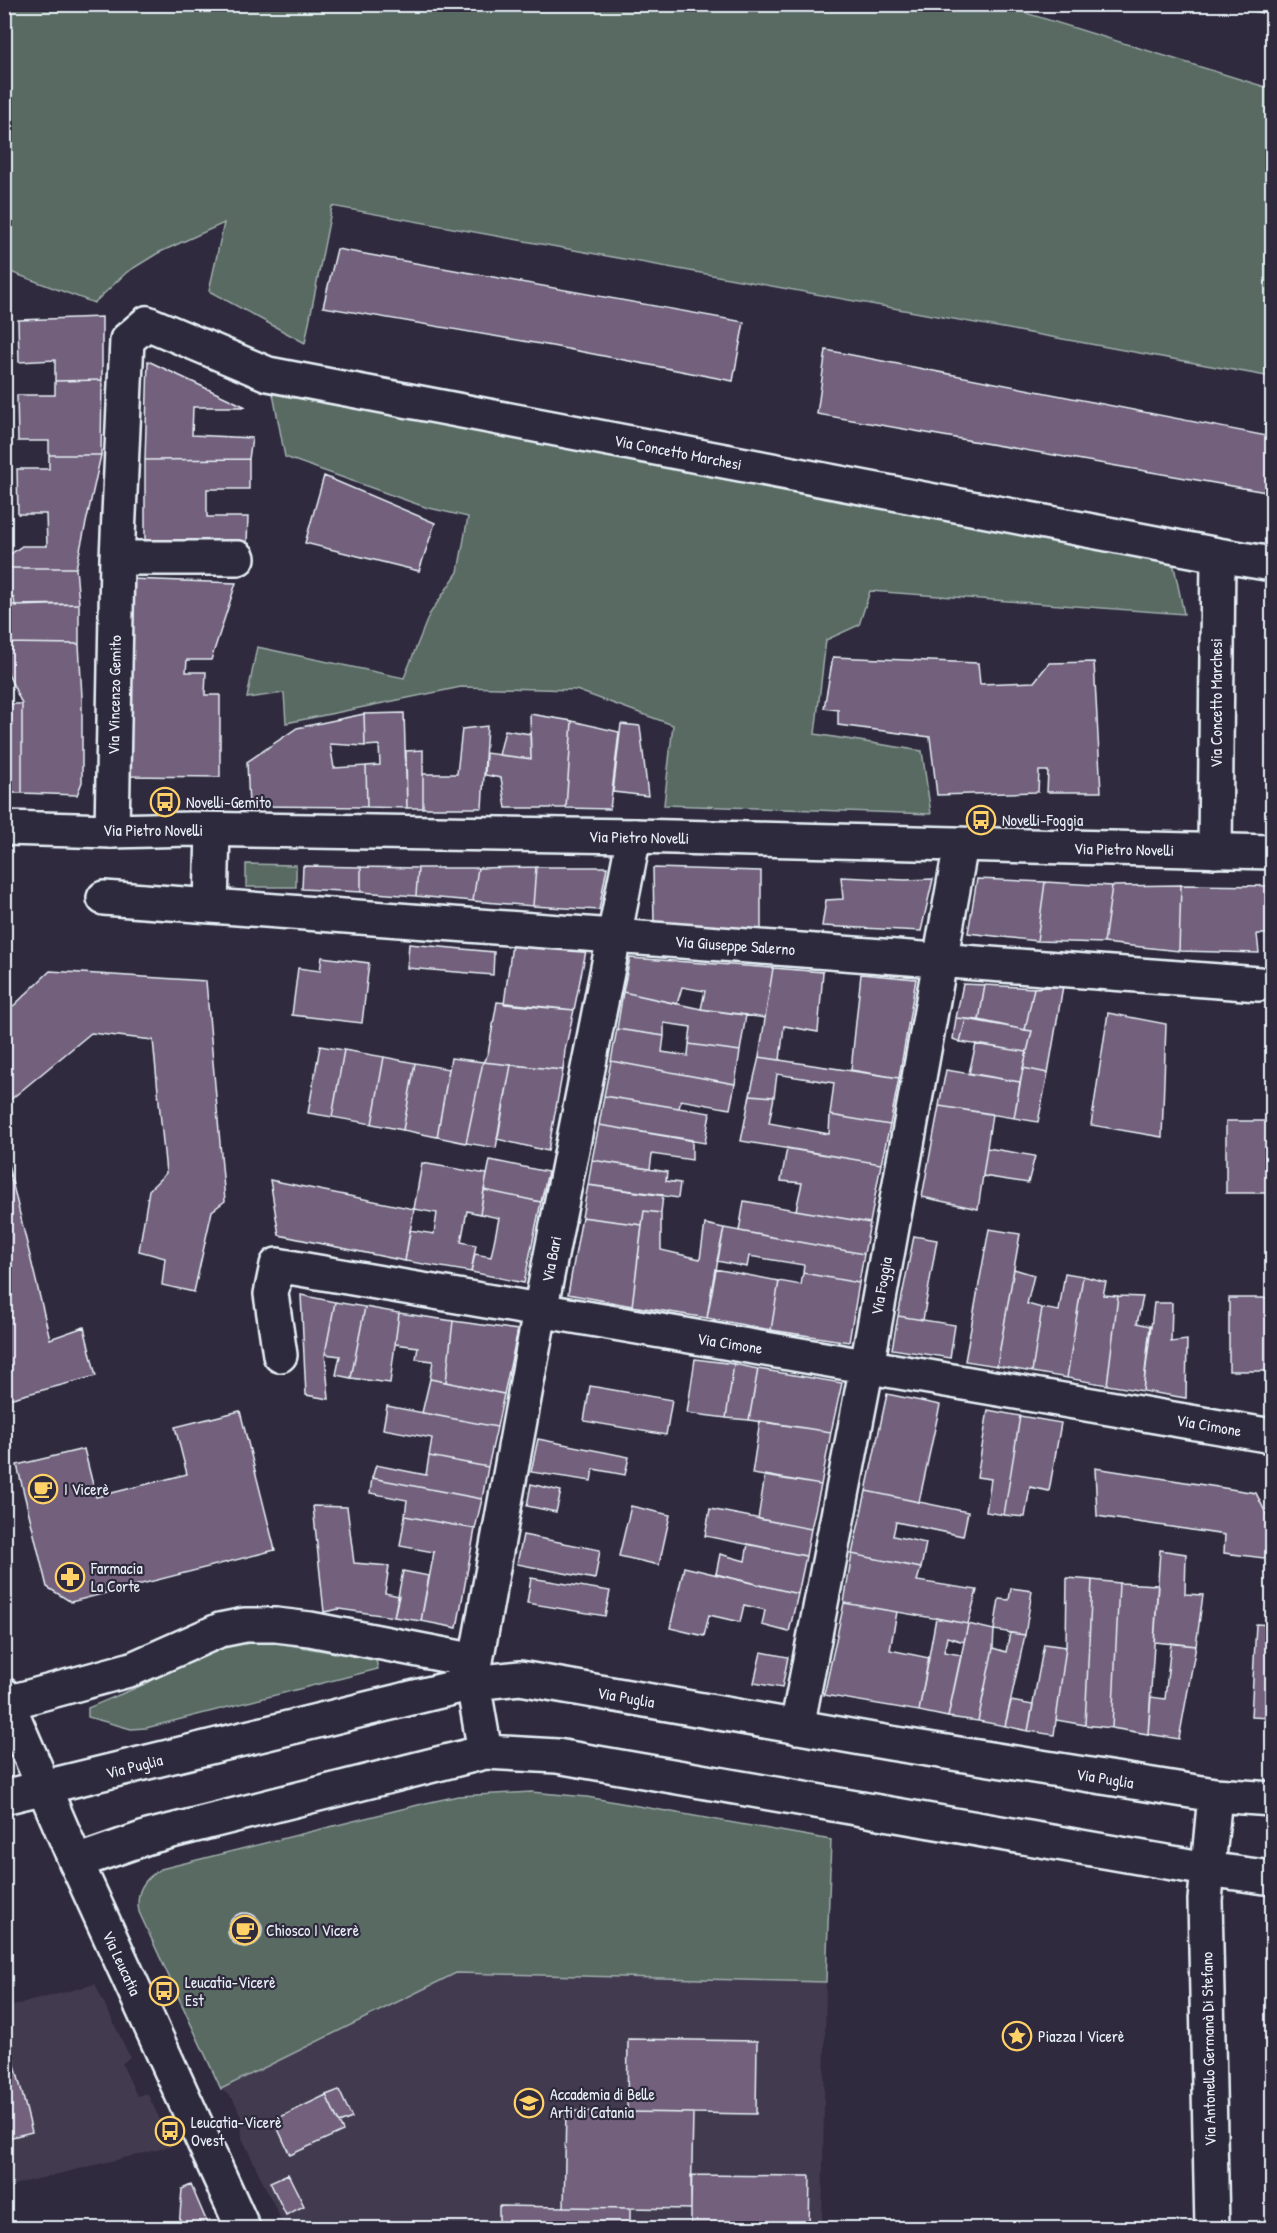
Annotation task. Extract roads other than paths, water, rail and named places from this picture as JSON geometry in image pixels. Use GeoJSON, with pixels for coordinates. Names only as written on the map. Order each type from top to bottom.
{"type":"FeatureCollection","features":[{"type":"Feature","properties":{"kind":"street","name":"Via Concetto Marchesi"},"geometry":{"type":"LineString","coordinates":[[147,323],[268,374],[1272,564]]}},
{"type":"Feature","properties":{"kind":"street","name":"Via Vincenzo Gemito"},"geometry":{"type":"LineString","coordinates":[[112,831],[117,558],[127,340],[147,323]]}},
{"type":"Feature","properties":{"kind":"street","name":"Via Concetto Marchesi"},"geometry":{"type":"LineString","coordinates":[[1215,851],[1218,555]]}},
{"type":"Feature","properties":{"kind":"street"},"geometry":{"type":"LineString","coordinates":[[117,558],[238,558]]}},
{"type":"Feature","properties":{"kind":"street","name":"Via Pietro Novelli"},"geometry":{"type":"LineString","coordinates":[[4,828],[634,836],[1272,852]]}},
{"type":"Feature","properties":{"kind":"street"},"geometry":{"type":"LineString","coordinates":[[211,906],[213,830]]}},
{"type":"Feature","properties":{"kind":"street","name":"Via Bari"},"geometry":{"type":"LineString","coordinates":[[474,1672],[540,1311],[634,836]]}},
{"type":"Feature","properties":{"kind":"street","name":"Via Foggia"},"geometry":{"type":"LineString","coordinates":[[797,1726],[867,1366],[961,845]]}},
{"type":"Feature","properties":{"kind":"street","name":"Via Giuseppe Salerno"},"geometry":{"type":"LineString","coordinates":[[104,898],[1259,984]]}},
{"type":"Feature","properties":{"kind":"street","name":"Via Cimone"},"geometry":{"type":"LineString","coordinates":[[280,1355],[271,1294],[277,1265],[1272,1436]]}},
{"type":"Feature","properties":{"kind":"street","name":"Via Puglia"},"geometry":{"type":"LineString","coordinates":[[6,1699],[132,1669],[220,1630],[245,1625],[276,1625],[310,1629],[474,1672],[1215,1796],[1272,1799]]}},
{"type":"Feature","properties":{"kind":"street"},"geometry":{"type":"LineString","coordinates":[[474,1672],[485,1752]]}},
{"type":"Feature","properties":{"kind":"street","name":"Via Puglia"},"geometry":{"type":"LineString","coordinates":[[4,1797],[474,1672]]}},
{"type":"Feature","properties":{"kind":"street","name":"Via Leucatia"},"geometry":{"type":"LineString","coordinates":[[6,1699],[76,1862],[243,2229]]}},
{"type":"Feature","properties":{"kind":"street"},"geometry":{"type":"LineString","coordinates":[[76,1862],[148,1837],[485,1752],[557,1756],[1208,1869],[1272,1878]]}},
{"type":"Feature","properties":{"kind":"street"},"geometry":{"type":"LineString","coordinates":[[1208,1869],[1215,1796]]}},
{"type":"Feature","properties":{"kind":"street","name":"Via Antonello Germanà Di Stefano"},"geometry":{"type":"LineString","coordinates":[[1208,1869],[1205,1900],[1212,2229]]}},
{"type":"Feature","properties":{"kind":"place","name":"Novelli-Gemito"},"geometry":{"type":"Point","coordinates":[165,802]}},
{"type":"Feature","properties":{"kind":"place","name":"Novelli-Foggia"},"geometry":{"type":"Point","coordinates":[981,820]}},
{"type":"Feature","properties":{"kind":"place","name":"I Vicerè"},"geometry":{"type":"Point","coordinates":[43,1489]}},
{"type":"Feature","properties":{"kind":"place","name":"Farmacia La Corte"},"geometry":{"type":"Point","coordinates":[70,1577]}},
{"type":"Feature","properties":{"kind":"place","name":"Chiosco I Vicerè"},"geometry":{"type":"Point","coordinates":[245,1930]}},
{"type":"Feature","properties":{"kind":"place","name":"Leucatia-Vicerè Est"},"geometry":{"type":"Point","coordinates":[164,1991]}},
{"type":"Feature","properties":{"kind":"place","name":"Piazza I Vicerè"},"geometry":{"type":"Point","coordinates":[1017,2036]}},
{"type":"Feature","properties":{"kind":"place","name":"Accademia di Belle Arti di Catania"},"geometry":{"type":"Point","coordinates":[529,2103]}},
{"type":"Feature","properties":{"kind":"place","name":"Leucatia-Vicerè Ovest"},"geometry":{"type":"Point","coordinates":[170,2131]}}]}
